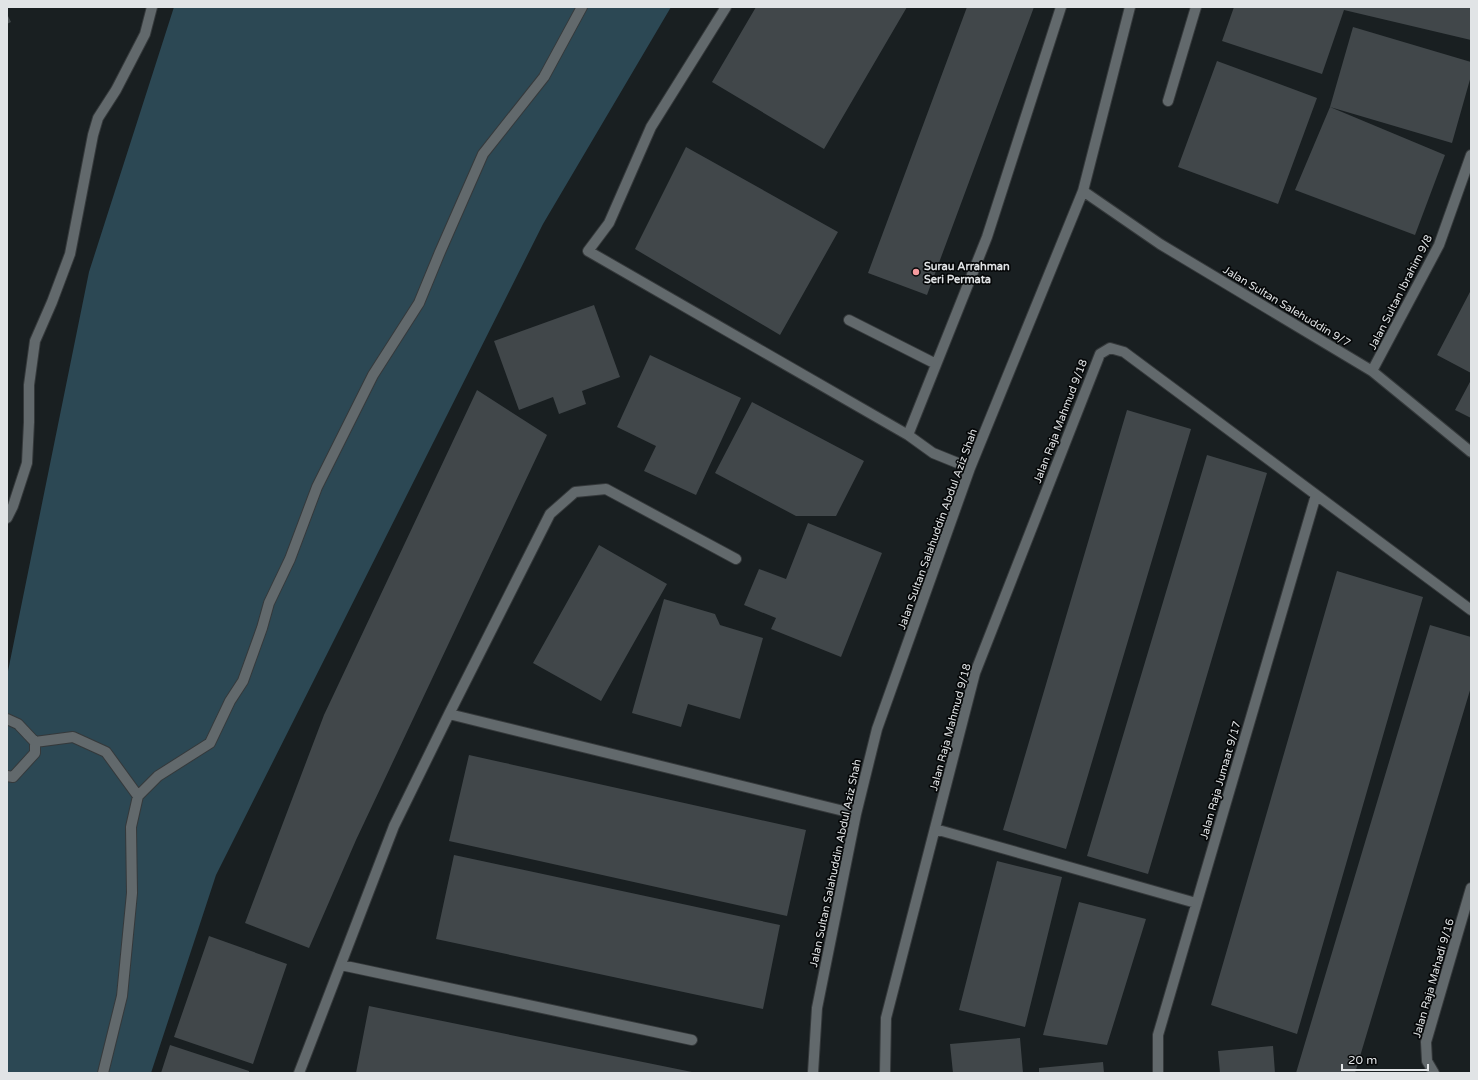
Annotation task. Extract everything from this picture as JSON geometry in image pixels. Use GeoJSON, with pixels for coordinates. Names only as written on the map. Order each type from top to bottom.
{"type":"FeatureCollection","features":[{"type":"Feature","properties":{"kind":"street"},"geometry":{"type":"LineString","coordinates":[[7,518],[14,506],[27,463],[29,385],[35,341],[52,302],[70,254],[93,135],[98,118],[116,90],[145,34],[152,7]]}},
{"type":"Feature","properties":{"kind":"street"},"geometry":{"type":"LineString","coordinates":[[103,1073],[122,996],[132,893],[131,827],[138,796],[158,776],[210,743],[230,701],[243,681],[262,628],[269,603],[290,560],[317,487],[373,375],[419,303],[483,154],[544,77],[582,7]]}},
{"type":"Feature","properties":{"kind":"street"},"geometry":{"type":"LineString","coordinates":[[726,7],[651,127],[609,223],[588,251],[908,435],[933,453],[970,468]]}},
{"type":"Feature","properties":{"kind":"street"},"geometry":{"type":"LineString","coordinates":[[908,435],[987,237],[1061,7]]}},
{"type":"Feature","properties":{"kind":"street","name":"Jalan Sultan Salahuddin Abdul Aziz Shah"},"geometry":{"type":"LineString","coordinates":[[813,1073],[817,1008],[856,814],[877,729],[970,468],[1083,191],[1130,7]]}},
{"type":"Feature","properties":{"kind":"street"},"geometry":{"type":"LineString","coordinates":[[1168,102],[1196,7]]}},
{"type":"Feature","properties":{"kind":"street","name":"Jalan Sultan Ibrahim 9/8"},"geometry":{"type":"LineString","coordinates":[[1372,371],[1440,245],[1471,155]]}},
{"type":"Feature","properties":{"kind":"street","name":"Jalan Sultan Salehuddin 9/7"},"geometry":{"type":"LineString","coordinates":[[1083,191],[1160,244],[1372,371],[1471,452]]}},
{"type":"Feature","properties":{"kind":"street"},"geometry":{"type":"LineString","coordinates":[[849,320],[936,364]]}},
{"type":"Feature","properties":{"kind":"street","name":"Jalan Raja Mahmud 9/18"},"geometry":{"type":"LineString","coordinates":[[885,1073],[886,1018],[975,673],[1100,354],[1110,348],[1124,352],[1316,495]]}},
{"type":"Feature","properties":{"kind":"street"},"geometry":{"type":"LineString","coordinates":[[299,1073],[394,826],[550,514],[575,492],[606,489],[736,559]]}},
{"type":"Feature","properties":{"kind":"street"},"geometry":{"type":"LineString","coordinates":[[1316,495],[1471,610]]}},
{"type":"Feature","properties":{"kind":"street","name":"Jalan Raja Jumaat 9/17"},"geometry":{"type":"LineString","coordinates":[[1158,1073],[1158,1035],[1316,495]]}},
{"type":"Feature","properties":{"kind":"street"},"geometry":{"type":"LineString","coordinates":[[449,714],[856,814]]}},
{"type":"Feature","properties":{"kind":"street"},"geometry":{"type":"LineString","coordinates":[[7,719],[18,724],[34,742],[35,753],[12,777],[7,776]]}},
{"type":"Feature","properties":{"kind":"street"},"geometry":{"type":"LineString","coordinates":[[34,742],[73,737],[106,752],[138,796]]}},
{"type":"Feature","properties":{"kind":"street"},"geometry":{"type":"LineString","coordinates":[[935,829],[1196,903]]}},
{"type":"Feature","properties":{"kind":"street","name":"Jalan Raja Mahadi 9/16"},"geometry":{"type":"LineString","coordinates":[[1434,1073],[1427,1061],[1426,1042],[1471,888]]}},
{"type":"Feature","properties":{"kind":"street"},"geometry":{"type":"LineString","coordinates":[[341,965],[692,1040]]}},
{"type":"Feature","properties":{"kind":"shaded area"},"geometry":{"type":"Polygon","coordinates":[[[174,7],[671,7],[543,224],[216,875],[151,1073],[7,1073],[7,676],[89,272],[174,7]]]}},
{"type":"Feature","properties":{"kind":"building"},"geometry":{"type":"Polygon","coordinates":[[[756,7],[907,7],[824,149],[712,82],[756,7]]]}},
{"type":"Feature","properties":{"kind":"building"},"geometry":{"type":"Polygon","coordinates":[[[967,7],[1034,7],[927,295],[868,273],[967,7]]]}},
{"type":"Feature","properties":{"kind":"building"},"geometry":{"type":"Polygon","coordinates":[[[1234,7],[1471,7],[1471,40],[1344,10],[1322,74],[1222,41],[1234,7]]]}},
{"type":"Feature","properties":{"kind":"building"},"geometry":{"type":"Polygon","coordinates":[[[7,14],[11,22],[7,24],[7,14]]]}},
{"type":"Feature","properties":{"kind":"building"},"geometry":{"type":"Polygon","coordinates":[[[1353,27],[1471,62],[1471,76],[1452,143],[1330,107],[1353,27]]]}},
{"type":"Feature","properties":{"kind":"building"},"geometry":{"type":"Polygon","coordinates":[[[1217,61],[1317,98],[1278,204],[1178,167],[1217,61]]]}},
{"type":"Feature","properties":{"kind":"building"},"geometry":{"type":"Polygon","coordinates":[[[1330,107],[1445,155],[1415,235],[1295,190],[1330,107]]]}},
{"type":"Feature","properties":{"kind":"building"},"geometry":{"type":"Polygon","coordinates":[[[686,147],[838,232],[780,335],[635,249],[686,147]]]}},
{"type":"Feature","properties":{"kind":"building"},"geometry":{"type":"Polygon","coordinates":[[[1471,290],[1471,373],[1437,355],[1471,290]]]}},
{"type":"Feature","properties":{"kind":"building"},"geometry":{"type":"Polygon","coordinates":[[[594,305],[620,377],[582,391],[586,404],[559,414],[553,397],[519,410],[494,341],[594,305]]]}},
{"type":"Feature","properties":{"kind":"building"},"geometry":{"type":"Polygon","coordinates":[[[650,355],[741,398],[696,495],[644,471],[656,446],[617,427],[650,355]]]}},
{"type":"Feature","properties":{"kind":"building"},"geometry":{"type":"Polygon","coordinates":[[[1471,380],[1471,418],[1455,410],[1471,380]]]}},
{"type":"Feature","properties":{"kind":"building"},"geometry":{"type":"Polygon","coordinates":[[[477,390],[547,435],[356,840],[309,948],[245,923],[324,715],[477,390]]]}},
{"type":"Feature","properties":{"kind":"building"},"geometry":{"type":"Polygon","coordinates":[[[752,402],[864,461],[836,516],[796,516],[715,473],[752,402]]]}},
{"type":"Feature","properties":{"kind":"building"},"geometry":{"type":"Polygon","coordinates":[[[1127,410],[1191,429],[1066,849],[1003,830],[1127,410]]]}},
{"type":"Feature","properties":{"kind":"building"},"geometry":{"type":"Polygon","coordinates":[[[1207,455],[1267,473],[1148,874],[1087,856],[1207,455]]]}},
{"type":"Feature","properties":{"kind":"building"},"geometry":{"type":"Polygon","coordinates":[[[808,523],[882,553],[841,657],[771,629],[776,618],[744,605],[759,569],[786,579],[808,523]]]}},
{"type":"Feature","properties":{"kind":"building"},"geometry":{"type":"Polygon","coordinates":[[[599,545],[667,584],[601,701],[533,663],[599,545]]]}},
{"type":"Feature","properties":{"kind":"building"},"geometry":{"type":"Polygon","coordinates":[[[1337,571],[1423,597],[1297,1034],[1211,1005],[1337,571]]]}},
{"type":"Feature","properties":{"kind":"building"},"geometry":{"type":"Polygon","coordinates":[[[664,599],[715,614],[720,625],[763,638],[740,719],[688,704],[681,727],[632,713],[664,599]]]}},
{"type":"Feature","properties":{"kind":"building"},"geometry":{"type":"Polygon","coordinates":[[[1430,625],[1471,637],[1471,687],[1355,1073],[1296,1073],[1430,625]]]}},
{"type":"Feature","properties":{"kind":"building"},"geometry":{"type":"Polygon","coordinates":[[[469,755],[806,830],[787,916],[449,841],[469,755]]]}},
{"type":"Feature","properties":{"kind":"building"},"geometry":{"type":"Polygon","coordinates":[[[454,855],[780,925],[763,1009],[436,939],[454,855]]]}},
{"type":"Feature","properties":{"kind":"building"},"geometry":{"type":"Polygon","coordinates":[[[997,861],[1062,877],[1025,1027],[959,1010],[997,861]]]}},
{"type":"Feature","properties":{"kind":"building"},"geometry":{"type":"Polygon","coordinates":[[[1079,902],[1146,919],[1107,1045],[1043,1035],[1079,902]]]}},
{"type":"Feature","properties":{"kind":"building"},"geometry":{"type":"Polygon","coordinates":[[[209,936],[287,964],[253,1064],[174,1037],[209,936]]]}},
{"type":"Feature","properties":{"kind":"building"},"geometry":{"type":"Polygon","coordinates":[[[369,1006],[692,1072],[692,1073],[356,1073],[369,1006]]]}},
{"type":"Feature","properties":{"kind":"building"},"geometry":{"type":"Polygon","coordinates":[[[1020,1038],[1023,1073],[953,1073],[950,1044],[1020,1038]]]}},
{"type":"Feature","properties":{"kind":"building"},"geometry":{"type":"Polygon","coordinates":[[[170,1045],[249,1071],[249,1073],[161,1073],[170,1045]]]}},
{"type":"Feature","properties":{"kind":"building"},"geometry":{"type":"Polygon","coordinates":[[[1273,1046],[1275,1073],[1220,1073],[1218,1051],[1273,1046]]]}},
{"type":"Feature","properties":{"kind":"building"},"geometry":{"type":"Polygon","coordinates":[[[1103,1062],[1104,1073],[1039,1073],[1039,1068],[1103,1062]]]}},
{"type":"Feature","properties":{"kind":"place","name":"Surau Arrahman Seri Permata"},"geometry":{"type":"Point","coordinates":[916,272]}}]}
